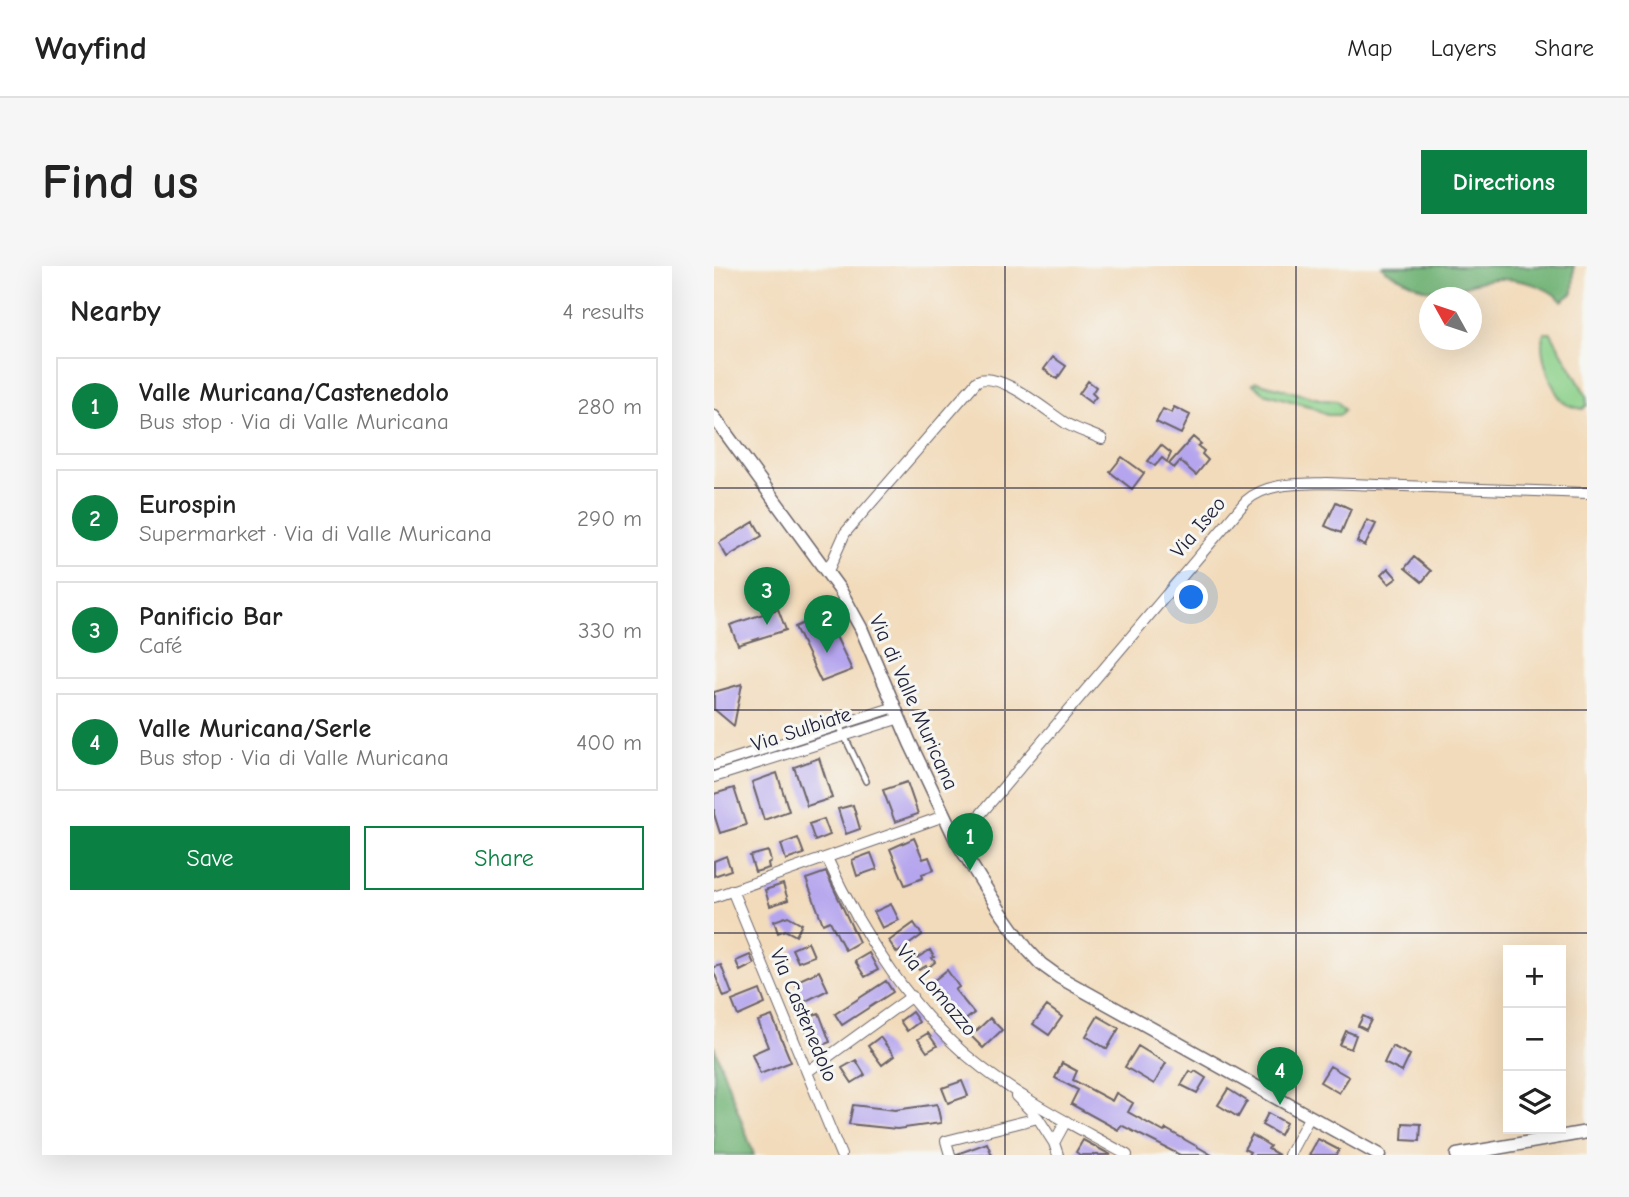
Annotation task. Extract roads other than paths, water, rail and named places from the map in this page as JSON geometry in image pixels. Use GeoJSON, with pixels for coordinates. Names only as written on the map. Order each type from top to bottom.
{"type":"FeatureCollection","features":[{"type":"Feature","properties":{"kind":"street"},"geometry":{"type":"LineString","coordinates":[[828,571],[845,533],[977,381],[988,378],[1005,383],[1070,426],[1102,439]]}},
{"type":"Feature","properties":{"kind":"street","name":"Via di Valle Muricana"},"geometry":{"type":"LineString","coordinates":[[714,417],[828,571],[861,628],[957,842],[1000,911],[1034,957],[1050,971],[1378,1155]]}},
{"type":"Feature","properties":{"kind":"street","name":"Via Iseo"},"geometry":{"type":"LineString","coordinates":[[957,842],[1255,493],[1295,485],[1326,483],[1587,493]]}},
{"type":"Feature","properties":{"kind":"street","name":"Via Sulbiate"},"geometry":{"type":"LineString","coordinates":[[714,777],[778,757],[897,712]]}},
{"type":"Feature","properties":{"kind":"street","name":"Via Sulbiate"},"geometry":{"type":"LineString","coordinates":[[714,765],[775,746],[841,731]]}},
{"type":"Feature","properties":{"kind":"street"},"geometry":{"type":"LineString","coordinates":[[714,897],[944,816]]}},
{"type":"Feature","properties":{"kind":"street","name":"Via Lomazzo"},"geometry":{"type":"LineString","coordinates":[[827,858],[856,918],[912,996],[962,1051],[1006,1086],[1127,1155]]}},
{"type":"Feature","properties":{"kind":"street","name":"Via Castenedolo"},"geometry":{"type":"LineString","coordinates":[[732,890],[841,1155]]}},
{"type":"Feature","properties":{"kind":"street"},"geometry":{"type":"LineString","coordinates":[[807,1072],[912,996]]}},
{"type":"Feature","properties":{"kind":"street"},"geometry":{"type":"LineString","coordinates":[[1006,1086],[1038,1118],[1054,1143],[1058,1155]]}},
{"type":"Feature","properties":{"kind":"street"},"geometry":{"type":"LineString","coordinates":[[950,1155],[946,1142],[1038,1118]]}},
{"type":"Feature","properties":{"kind":"street"},"geometry":{"type":"LineString","coordinates":[[1289,1155],[1309,1118]]}},
{"type":"Feature","properties":{"kind":"street"},"geometry":{"type":"LineString","coordinates":[[1054,1143],[1066,1121]]}},
{"type":"Feature","properties":{"kind":"street"},"geometry":{"type":"LineString","coordinates":[[1457,1155],[1587,1132]]}},
{"type":"Feature","properties":{"kind":"lane"},"geometry":{"type":"LineString","coordinates":[[841,731],[866,781]]}},
{"type":"Feature","properties":{"kind":"lane"},"geometry":{"type":"LineString","coordinates":[[775,746],[778,757]]}},
{"type":"Feature","properties":{"kind":"lane"},"geometry":{"type":"LineString","coordinates":[[731,760],[734,771]]}},
{"type":"Feature","properties":{"kind":"place","name":"Panificio Bar"},"geometry":{"type":"Point","coordinates":[767,625]}},
{"type":"Feature","properties":{"kind":"place","name":"Eurospin"},"geometry":{"type":"Point","coordinates":[827,653]}},
{"type":"Feature","properties":{"kind":"place","name":"Valle Muricana/Castenedolo"},"geometry":{"type":"Point","coordinates":[970,871]}},
{"type":"Feature","properties":{"kind":"place","name":"Valle Muricana/Serle"},"geometry":{"type":"Point","coordinates":[1280,1105]}}]}
